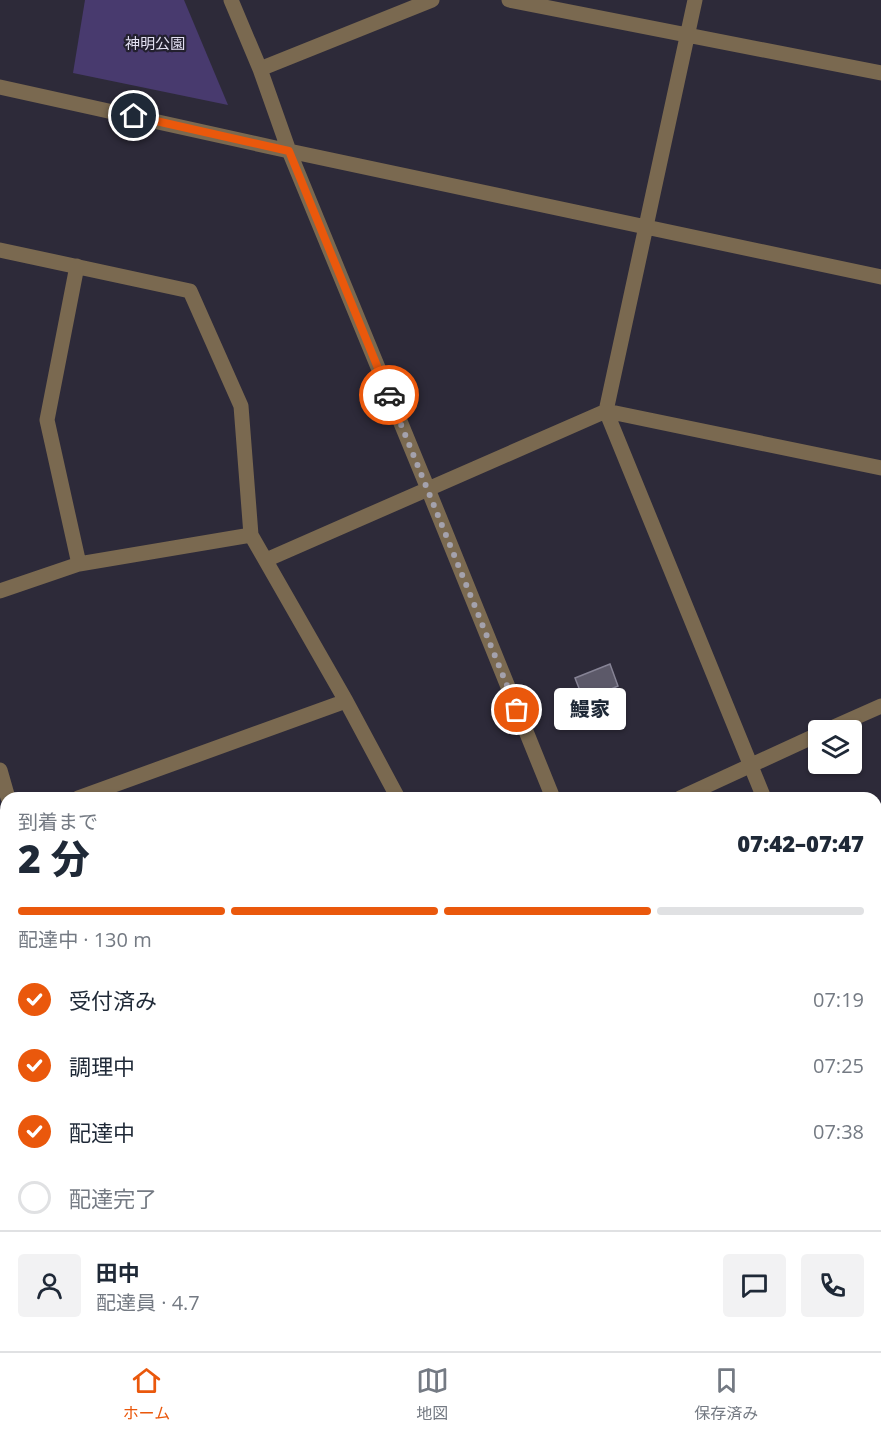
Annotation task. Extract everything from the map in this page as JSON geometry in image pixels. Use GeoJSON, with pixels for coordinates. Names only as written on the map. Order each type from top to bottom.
{"type":"FeatureCollection","features":[{"type":"Feature","properties":{"kind":"street"},"geometry":{"type":"LineString","coordinates":[[231,0],[260,69],[289,151],[551,792]]}},
{"type":"Feature","properties":{"kind":"street"},"geometry":{"type":"LineString","coordinates":[[260,69],[432,0]]}},
{"type":"Feature","properties":{"kind":"street"},"geometry":{"type":"LineString","coordinates":[[509,0],[881,73]]}},
{"type":"Feature","properties":{"kind":"street"},"geometry":{"type":"LineString","coordinates":[[694,0],[606,411],[762,792]]}},
{"type":"Feature","properties":{"kind":"street"},"geometry":{"type":"LineString","coordinates":[[0,87],[881,277]]}},
{"type":"Feature","properties":{"kind":"street"},"geometry":{"type":"LineString","coordinates":[[0,250],[190,291],[240,406],[252,535],[395,792]]}},
{"type":"Feature","properties":{"kind":"street"},"geometry":{"type":"LineString","coordinates":[[77,266],[47,420],[79,564]]}},
{"type":"Feature","properties":{"kind":"street"},"geometry":{"type":"LineString","coordinates":[[266,560],[606,411],[881,468]]}},
{"type":"Feature","properties":{"kind":"street"},"geometry":{"type":"LineString","coordinates":[[0,591],[79,564],[252,535]]}},
{"type":"Feature","properties":{"kind":"street"},"geometry":{"type":"LineString","coordinates":[[95,792],[346,701]]}},
{"type":"Feature","properties":{"kind":"street"},"geometry":{"type":"LineString","coordinates":[[850,720],[881,706]]}},
{"type":"Feature","properties":{"kind":"street"},"geometry":{"type":"LineString","coordinates":[[693,792],[808,739]]}},
{"type":"Feature","properties":{"kind":"street"},"geometry":{"type":"LineString","coordinates":[[0,770],[6,792]]}},
{"type":"Feature","properties":{"kind":"green space","name":"神明公園"},"geometry":{"type":"Polygon","coordinates":[[[85,0],[184,0],[228,105],[73,73],[85,0]]]}},
{"type":"Feature","properties":{"kind":"building"},"geometry":{"type":"Polygon","coordinates":[[[610,664],[618,686],[584,701],[575,678],[610,664]]]}},
{"type":"Feature","properties":{"kind":"way so far"},"geometry":{"type":"LineString","coordinates":[[389,395],[517,710]]}},
{"type":"Feature","properties":{"kind":"place","name":"鰻家"},"geometry":{"type":"Point","coordinates":[517,710]}},
{"type":"Feature","properties":{"kind":"route"},"geometry":{"type":"LineString","coordinates":[[134,116],[289,151],[389,395]]}}]}
